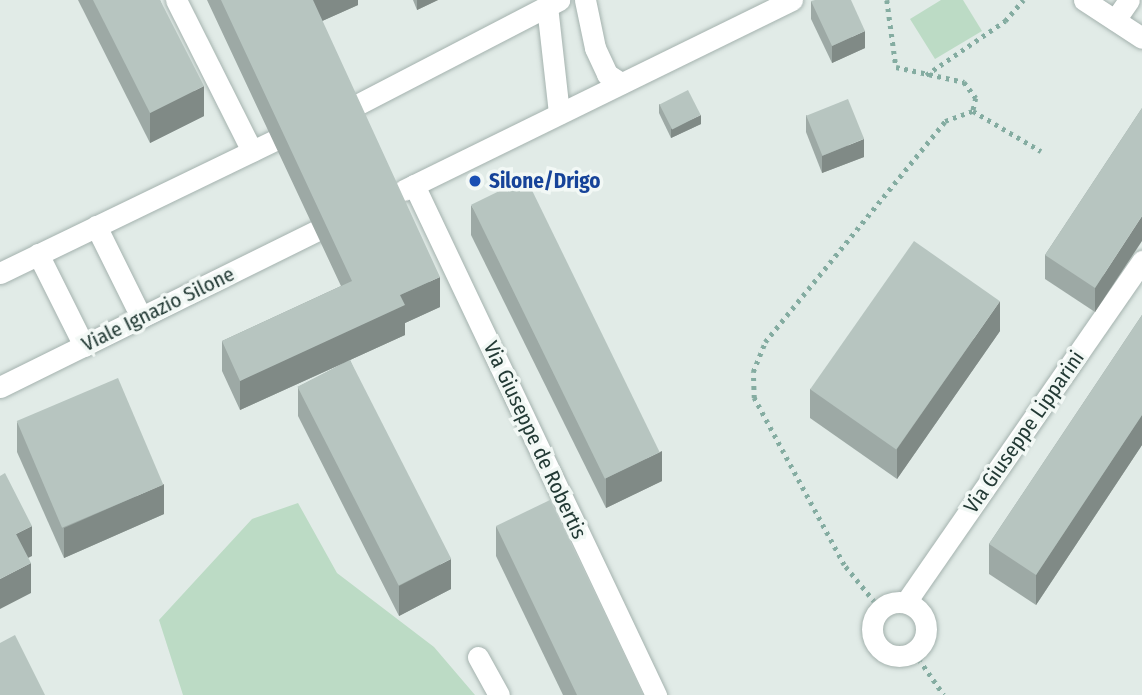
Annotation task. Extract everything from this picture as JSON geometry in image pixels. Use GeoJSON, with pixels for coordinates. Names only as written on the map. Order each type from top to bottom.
{"type":"FeatureCollection","features":[{"type":"Feature","properties":{"kind":"street"},"geometry":{"type":"LineString","coordinates":[[176,0],[252,150]]}},
{"type":"Feature","properties":{"kind":"street"},"geometry":{"type":"LineString","coordinates":[[585,0],[595,48],[607,74],[621,83]]}},
{"type":"Feature","properties":{"kind":"street"},"geometry":{"type":"LineString","coordinates":[[389,196],[792,0]]}},
{"type":"Feature","properties":{"kind":"street"},"geometry":{"type":"LineString","coordinates":[[1115,20],[1129,0]]}},
{"type":"Feature","properties":{"kind":"street"},"geometry":{"type":"LineString","coordinates":[[1089,1],[1142,38]]}},
{"type":"Feature","properties":{"kind":"street"},"geometry":{"type":"LineString","coordinates":[[349,109],[553,3],[559,113]]}},
{"type":"Feature","properties":{"kind":"street"},"geometry":{"type":"LineString","coordinates":[[0,273],[273,141]]}},
{"type":"Feature","properties":{"kind":"street","name":"Via Giuseppe de Robertis"},"geometry":{"type":"LineString","coordinates":[[414,185],[656,695]]}},
{"type":"Feature","properties":{"kind":"street"},"geometry":{"type":"LineString","coordinates":[[96,226],[141,317]]}},
{"type":"Feature","properties":{"kind":"street","name":"Viale Ignazio Silone"},"geometry":{"type":"LineString","coordinates":[[0,387],[315,231]]}},
{"type":"Feature","properties":{"kind":"street"},"geometry":{"type":"LineString","coordinates":[[38,254],[84,346]]}},
{"type":"Feature","properties":{"kind":"street","name":"Via Giuseppe Lipparini"},"geometry":{"type":"LineString","coordinates":[[906,602],[1142,261]]}},
{"type":"Feature","properties":{"kind":"street"},"geometry":{"type":"LineString","coordinates":[[906,602],[926,624],[914,652],[894,656],[877,646],[872,627],[880,609],[906,602]]}},
{"type":"Feature","properties":{"kind":"street"},"geometry":{"type":"LineString","coordinates":[[478,657],[499,695]]}},
{"type":"Feature","properties":{"kind":"path"},"geometry":{"type":"LineString","coordinates":[[887,0],[892,60],[903,72],[972,88],[973,111]]}},
{"type":"Feature","properties":{"kind":"path"},"geometry":{"type":"LineString","coordinates":[[925,76],[1005,21],[1023,0]]}},
{"type":"Feature","properties":{"kind":"path"},"geometry":{"type":"LineString","coordinates":[[880,609],[844,565],[754,398],[753,372],[765,342],[897,176],[945,121],[973,111],[1041,150]]}},
{"type":"Feature","properties":{"kind":"path"},"geometry":{"type":"LineString","coordinates":[[914,652],[944,695]]}},
{"type":"Feature","properties":{"kind":"green space"},"geometry":{"type":"Polygon","coordinates":[[[941,0],[963,0],[982,31],[935,59],[910,19],[941,0]]]}},
{"type":"Feature","properties":{"kind":"green space"},"geometry":{"type":"Polygon","coordinates":[[[298,503],[337,573],[434,647],[475,695],[183,695],[159,620],[252,519],[298,503]]]}},
{"type":"Feature","properties":{"kind":"building"},"geometry":{"type":"Polygon","coordinates":[[[93,0],[160,0],[204,86],[150,113],[93,0]]]}},
{"type":"Feature","properties":{"kind":"building"},"geometry":{"type":"Polygon","coordinates":[[[221,0],[313,0],[440,277],[400,295],[405,305],[240,381],[222,341],[352,281],[221,0]]]}},
{"type":"Feature","properties":{"kind":"building"},"geometry":{"type":"Polygon","coordinates":[[[851,0],[865,31],[832,46],[811,1],[851,0]]]}},
{"type":"Feature","properties":{"kind":"building"},"geometry":{"type":"Polygon","coordinates":[[[688,90],[701,115],[672,129],[659,105],[688,90]]]}},
{"type":"Feature","properties":{"kind":"building"},"geometry":{"type":"Polygon","coordinates":[[[848,99],[864,139],[822,156],[806,116],[848,99]]]}},
{"type":"Feature","properties":{"kind":"building"},"geometry":{"type":"Polygon","coordinates":[[[1142,108],[1142,216],[1095,288],[1045,255],[1142,108]]]}},
{"type":"Feature","properties":{"kind":"building"},"geometry":{"type":"Polygon","coordinates":[[[526,178],[660,452],[605,479],[471,205],[526,178]]]}},
{"type":"Feature","properties":{"kind":"building"},"geometry":{"type":"Polygon","coordinates":[[[914,241],[1000,301],[896,449],[810,389],[914,241]]]}},
{"type":"Feature","properties":{"kind":"building"},"geometry":{"type":"Polygon","coordinates":[[[1142,315],[1142,415],[1036,575],[989,544],[1142,315]]]}},
{"type":"Feature","properties":{"kind":"building"},"geometry":{"type":"Polygon","coordinates":[[[350,360],[451,559],[399,585],[297,387],[350,360]]]}},
{"type":"Feature","properties":{"kind":"building"},"geometry":{"type":"Polygon","coordinates":[[[118,378],[163,485],[62,528],[17,421],[118,378]]]}},
{"type":"Feature","properties":{"kind":"building"},"geometry":{"type":"Polygon","coordinates":[[[5,473],[32,526],[16,534],[31,563],[0,579],[0,476],[5,473]]]}},
{"type":"Feature","properties":{"kind":"building"},"geometry":{"type":"Polygon","coordinates":[[[550,500],[644,695],[577,695],[496,526],[550,500]]]}},
{"type":"Feature","properties":{"kind":"building"},"geometry":{"type":"Polygon","coordinates":[[[15,635],[45,695],[0,695],[0,643],[15,635]]]}},
{"type":"Feature","properties":{"kind":"place","name":"Silone/Drigo"},"geometry":{"type":"Point","coordinates":[475,181]}}]}
